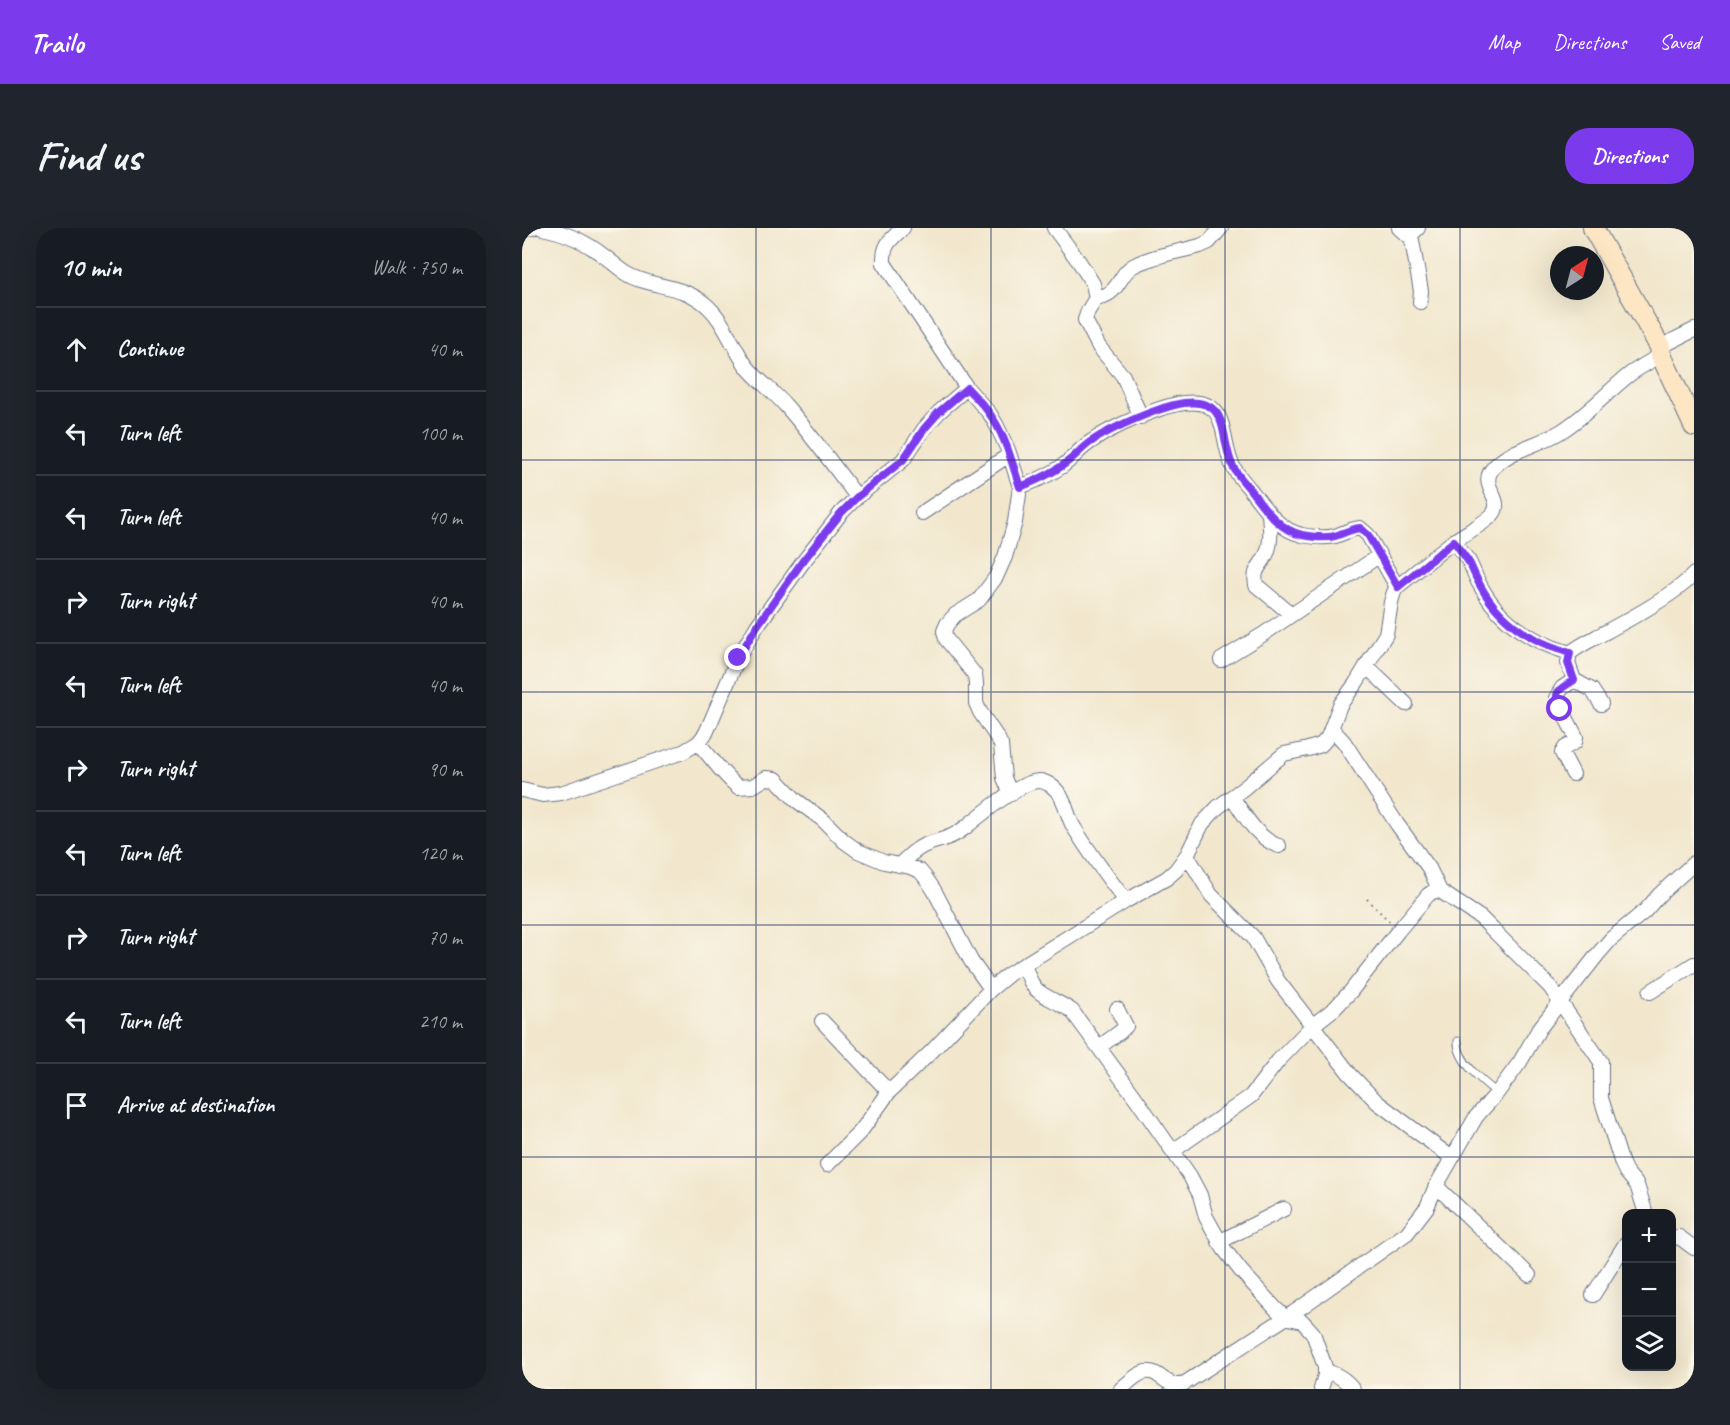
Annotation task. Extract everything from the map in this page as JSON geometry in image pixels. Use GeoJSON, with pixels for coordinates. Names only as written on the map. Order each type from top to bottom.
{"type":"FeatureCollection","features":[{"type":"Feature","properties":{"kind":"street"},"geometry":{"type":"LineString","coordinates":[[522,230],[532,228]]}},
{"type":"Feature","properties":{"kind":"street"},"geometry":{"type":"LineString","coordinates":[[542,228],[556,230],[579,241],[627,273],[646,282],[686,293],[706,305],[716,315],[737,353],[750,370],[786,406],[857,497]]}},
{"type":"Feature","properties":{"kind":"street"},"geometry":{"type":"LineString","coordinates":[[903,228],[883,251],[884,263],[967,388],[990,414],[1009,455],[1020,487],[1015,522],[1005,557],[996,577],[979,600],[956,615],[944,631],[946,639],[975,675],[976,703],[998,739],[1004,778],[1011,794]]}},
{"type":"Feature","properties":{"kind":"street"},"geometry":{"type":"LineString","coordinates":[[1054,228],[1093,284],[1096,298],[1085,320],[1099,347],[1123,376],[1141,417]]}},
{"type":"Feature","properties":{"kind":"street"},"geometry":{"type":"LineString","coordinates":[[1096,298],[1113,291],[1124,273],[1131,267],[1200,246],[1209,242],[1221,228]]}},
{"type":"Feature","properties":{"kind":"street"},"geometry":{"type":"LineString","coordinates":[[1593,228],[1660,351],[1694,426]]}},
{"type":"Feature","properties":{"kind":"street"},"geometry":{"type":"LineString","coordinates":[[1410,230],[1420,302]]}},
{"type":"Feature","properties":{"kind":"street"},"geometry":{"type":"LineString","coordinates":[[827,1165],[861,1131],[889,1092],[991,989],[1009,974],[1167,878],[1187,855],[1202,824],[1218,807],[1284,754],[1321,745],[1332,729],[1340,705],[1386,634],[1394,592],[1454,541],[1492,515],[1497,508],[1487,480],[1489,472],[1513,453],[1559,433],[1660,351],[1694,330]]}},
{"type":"Feature","properties":{"kind":"street"},"geometry":{"type":"LineString","coordinates":[[522,790],[543,795],[561,793],[683,752],[698,743],[706,733],[738,658],[757,626],[829,527],[857,497],[903,460],[939,412],[967,388]]}},
{"type":"Feature","properties":{"kind":"street"},"geometry":{"type":"LineString","coordinates":[[1020,487],[1060,468],[1098,437],[1164,408],[1186,403],[1200,403],[1215,411],[1222,421],[1231,464],[1269,514],[1290,531],[1303,535],[1336,536],[1351,529],[1360,528],[1368,535],[1398,587]]}},
{"type":"Feature","properties":{"kind":"street"},"geometry":{"type":"LineString","coordinates":[[922,513],[1009,455]]}},
{"type":"Feature","properties":{"kind":"street"},"geometry":{"type":"LineString","coordinates":[[1269,514],[1271,533],[1267,553],[1255,575],[1256,585],[1291,614]]}},
{"type":"Feature","properties":{"kind":"street"},"geometry":{"type":"LineString","coordinates":[[1454,541],[1497,610],[1532,639],[1570,653]]}},
{"type":"Feature","properties":{"kind":"street"},"geometry":{"type":"LineString","coordinates":[[1221,660],[1380,555]]}},
{"type":"Feature","properties":{"kind":"street"},"geometry":{"type":"LineString","coordinates":[[1601,704],[1592,690],[1574,680],[1568,663],[1570,653],[1582,643],[1627,620],[1673,591],[1694,574]]}},
{"type":"Feature","properties":{"kind":"street"},"geometry":{"type":"LineString","coordinates":[[1366,666],[1406,704]]}},
{"type":"Feature","properties":{"kind":"street"},"geometry":{"type":"LineString","coordinates":[[1573,774],[1562,753],[1565,748],[1575,742],[1576,737],[1556,698],[1562,688],[1574,680]]}},
{"type":"Feature","properties":{"kind":"street"},"geometry":{"type":"LineString","coordinates":[[1332,729],[1344,742],[1397,824],[1429,868],[1440,891],[1481,918],[1550,987],[1601,1062],[1601,1098],[1622,1164],[1637,1185],[1644,1209]]}},
{"type":"Feature","properties":{"kind":"street"},"geometry":{"type":"LineString","coordinates":[[698,743],[714,760],[726,778],[738,787],[753,786],[766,778],[776,779],[796,800],[823,820],[843,842],[869,857],[920,871],[971,961],[991,989]]}},
{"type":"Feature","properties":{"kind":"street"},"geometry":{"type":"LineString","coordinates":[[899,865],[916,850],[955,835],[1011,794],[1030,783],[1040,781],[1047,783],[1058,792],[1087,850],[1126,901]]}},
{"type":"Feature","properties":{"kind":"street"},"geometry":{"type":"LineString","coordinates":[[1232,797],[1260,834],[1272,844],[1279,846]]}},
{"type":"Feature","properties":{"kind":"street"},"geometry":{"type":"LineString","coordinates":[[1187,855],[1215,900],[1253,937],[1278,981],[1350,1074],[1377,1102],[1452,1158]]}},
{"type":"Feature","properties":{"kind":"street"},"geometry":{"type":"LineString","coordinates":[[1121,1389],[1143,1372],[1150,1372],[1177,1386],[1185,1383],[1215,1365],[1407,1233],[1427,1207],[1436,1186],[1476,1117],[1520,1062],[1539,1029],[1611,939],[1645,911],[1694,863]]}},
{"type":"Feature","properties":{"kind":"street"},"geometry":{"type":"LineString","coordinates":[[1173,1151],[1251,1096],[1278,1061],[1312,1026],[1351,992],[1428,895],[1434,891],[1440,891]]}},
{"type":"Feature","properties":{"kind":"street"},"geometry":{"type":"LineString","coordinates":[[1650,992],[1694,964]]}},
{"type":"Feature","properties":{"kind":"street"},"geometry":{"type":"LineString","coordinates":[[1024,965],[1037,991],[1072,1011],[1173,1151],[1200,1195],[1206,1217],[1219,1242],[1241,1271],[1286,1317],[1300,1320],[1313,1333],[1326,1371],[1321,1389]]}},
{"type":"Feature","properties":{"kind":"street"},"geometry":{"type":"LineString","coordinates":[[1099,1047],[1126,1026],[1117,1009]]}},
{"type":"Feature","properties":{"kind":"street"},"geometry":{"type":"LineString","coordinates":[[822,1021],[889,1092]]}},
{"type":"Feature","properties":{"kind":"street"},"geometry":{"type":"LineString","coordinates":[[1436,1186],[1529,1275]]}},
{"type":"Feature","properties":{"kind":"street"},"geometry":{"type":"LineString","coordinates":[[1219,1242],[1284,1209]]}},
{"type":"Feature","properties":{"kind":"street"},"geometry":{"type":"LineString","coordinates":[[1676,1237],[1679,1237],[1694,1248]]}},
{"type":"Feature","properties":{"kind":"street"},"geometry":{"type":"LineString","coordinates":[[1593,1295],[1622,1249]]}},
{"type":"Feature","properties":{"kind":"street"},"geometry":{"type":"LineString","coordinates":[[1326,1371],[1338,1375],[1353,1389]]}},
{"type":"Feature","properties":{"kind":"lane"},"geometry":{"type":"LineString","coordinates":[[1458,1041],[1460,1054],[1482,1081],[1497,1093]]}},
{"type":"Feature","properties":{"kind":"path"},"geometry":{"type":"LineString","coordinates":[[1367,899],[1398,931]]}},
{"type":"Feature","properties":{"kind":"route"},"geometry":{"type":"LineString","coordinates":[[738,658],[757,626],[802,562],[841,513],[903,460],[939,412],[967,388],[990,414],[997,426],[1008,450],[1020,487],[1060,468],[1098,437],[1141,417],[1186,403],[1200,403],[1208,406],[1222,421],[1231,464],[1269,514],[1290,531],[1303,535],[1326,537],[1360,528],[1368,535],[1398,587],[1454,541],[1497,610],[1532,639],[1570,653],[1568,663],[1574,680],[1562,688],[1557,695],[1560,709]]}}]}
